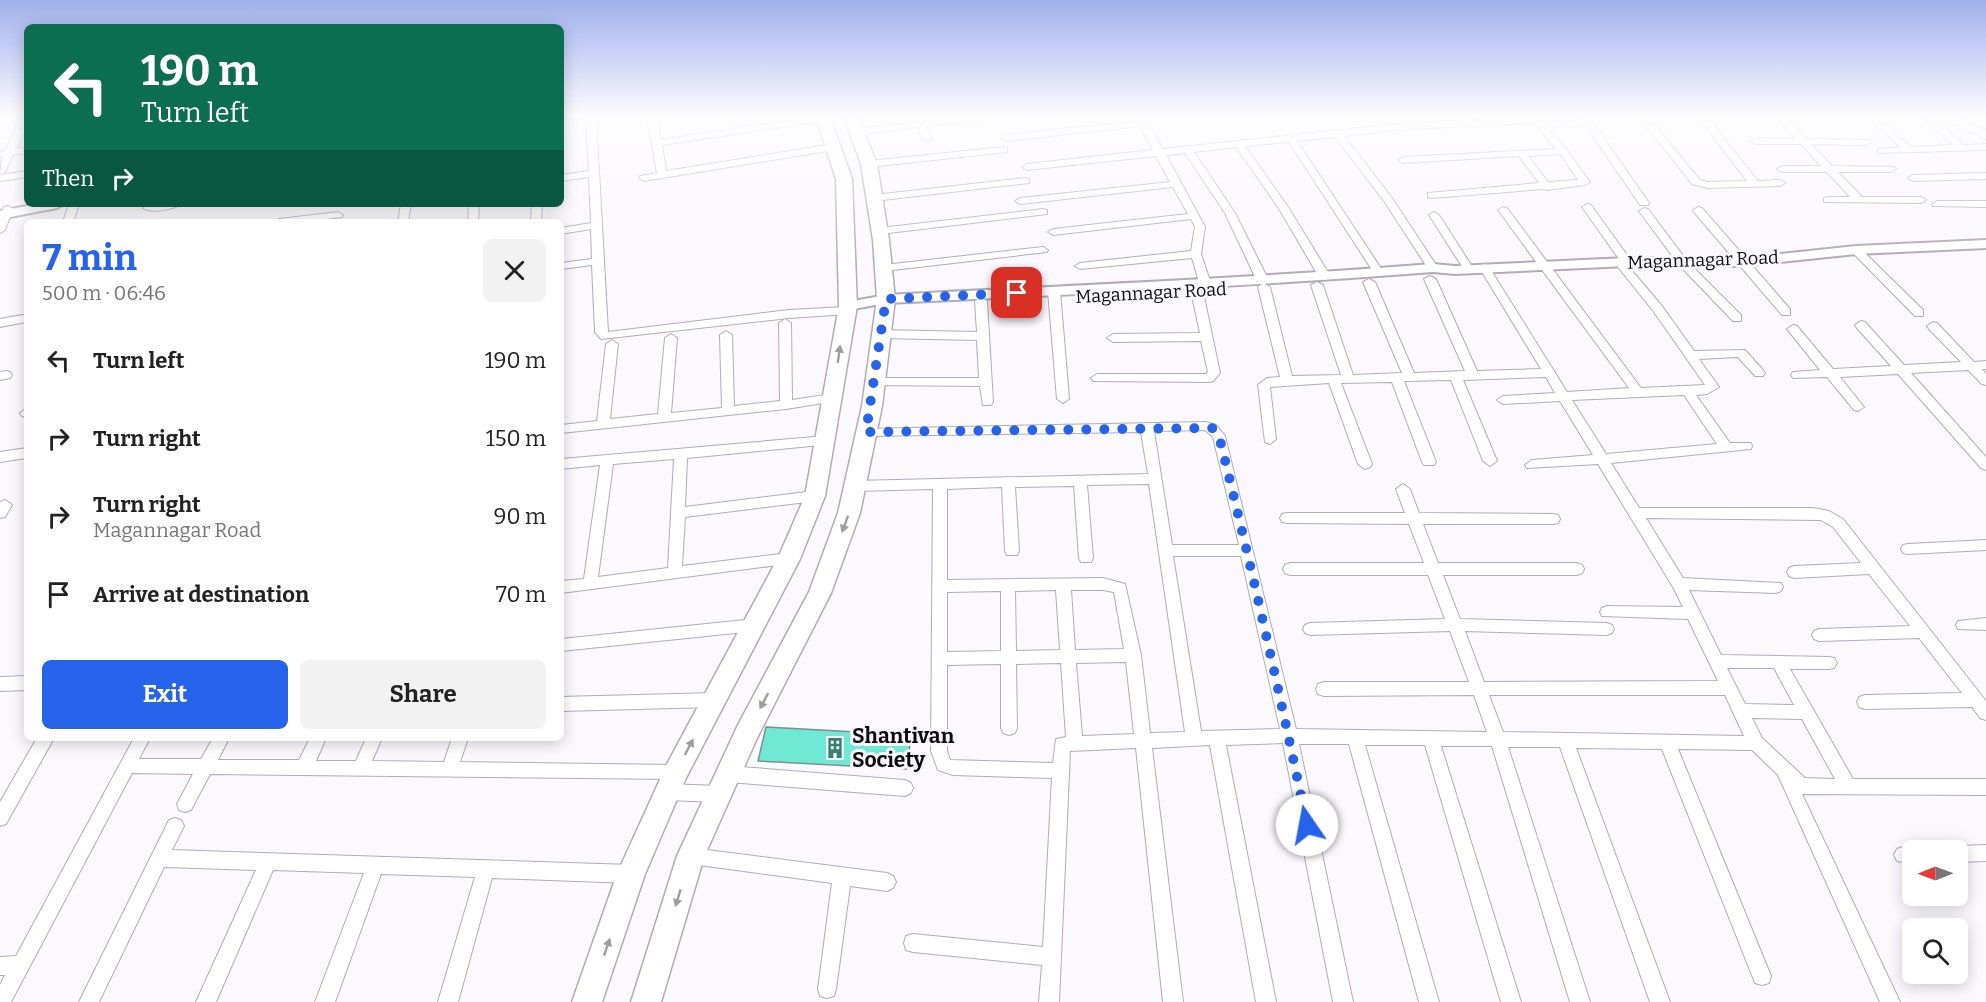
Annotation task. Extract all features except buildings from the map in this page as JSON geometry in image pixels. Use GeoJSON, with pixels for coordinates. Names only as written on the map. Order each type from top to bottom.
{"type":"FeatureCollection","features":[{"type":"Feature","properties":{"kind":"main road"},"geometry":{"type":"LineString","coordinates":[[587,1002],[632,874],[666,792],[789,559],[815,496],[832,398],[848,247],[844,179],[839,164]]}},
{"type":"Feature","properties":{"kind":"main road"},"geometry":{"type":"LineString","coordinates":[[646,1002],[691,856],[723,784],[820,593],[849,513],[875,382],[885,302],[880,231],[869,164]]}},
{"type":"Feature","properties":{"kind":"street"},"geometry":{"type":"LineString","coordinates":[[594,164],[601,332],[605,336],[885,302]]}},
{"type":"Feature","properties":{"kind":"street"},"geometry":{"type":"LineString","coordinates":[[660,164],[662,175]]}},
{"type":"Feature","properties":{"kind":"street"},"geometry":{"type":"LineString","coordinates":[[644,178],[731,164]]}},
{"type":"Feature","properties":{"kind":"street"},"geometry":{"type":"LineString","coordinates":[[1027,167],[1054,164]]}},
{"type":"Feature","properties":{"kind":"street"},"geometry":{"type":"LineString","coordinates":[[1097,378],[1209,378],[1214,373],[1205,337],[1203,287],[1196,254],[1200,227],[1167,164]]}},
{"type":"Feature","properties":{"kind":"street"},"geometry":{"type":"LineString","coordinates":[[1197,164],[1230,213],[1264,284],[1287,381]]}},
{"type":"Feature","properties":{"kind":"street"},"geometry":{"type":"LineString","coordinates":[[1252,164],[1283,207],[1321,281],[1349,380]]}},
{"type":"Feature","properties":{"kind":"street"},"geometry":{"type":"LineString","coordinates":[[1306,164],[1374,277],[1410,377]]}},
{"type":"Feature","properties":{"kind":"street"},"geometry":{"type":"LineString","coordinates":[[1360,164],[1388,200],[1431,273],[1473,375]]}},
{"type":"Feature","properties":{"kind":"street"},"geometry":{"type":"LineString","coordinates":[[1529,164],[1547,187]]}},
{"type":"Feature","properties":{"kind":"street"},"geometry":{"type":"LineString","coordinates":[[1432,195],[1585,182],[1572,164]]}},
{"type":"Feature","properties":{"kind":"street"},"geometry":{"type":"LineString","coordinates":[[1615,164],[1683,263],[1737,318]]}},
{"type":"Feature","properties":{"kind":"street"},"geometry":{"type":"LineString","coordinates":[[1681,164],[1696,182],[1707,185],[1780,183]]}},
{"type":"Feature","properties":{"kind":"street"},"geometry":{"type":"LineString","coordinates":[[1739,164],[1755,184]]}},
{"type":"Feature","properties":{"kind":"street"},"geometry":{"type":"LineString","coordinates":[[1825,164],[1859,200]]}},
{"type":"Feature","properties":{"kind":"street"},"geometry":{"type":"LineString","coordinates":[[1782,169],[1891,170]]}},
{"type":"Feature","properties":{"kind":"street"},"geometry":{"type":"LineString","coordinates":[[564,178],[594,173]]}},
{"type":"Feature","properties":{"kind":"street"},"geometry":{"type":"LineString","coordinates":[[0,178],[24,174]]}},
{"type":"Feature","properties":{"kind":"street"},"geometry":{"type":"LineString","coordinates":[[1913,178],[1986,176]]}},
{"type":"Feature","properties":{"kind":"street"},"geometry":{"type":"LineString","coordinates":[[874,198],[1025,182]]}},
{"type":"Feature","properties":{"kind":"street"},"geometry":{"type":"LineString","coordinates":[[1020,201],[1178,184]]}},
{"type":"Feature","properties":{"kind":"street"},"geometry":{"type":"LineString","coordinates":[[1828,200],[1921,200]]}},
{"type":"Feature","properties":{"kind":"street"},"geometry":{"type":"LineString","coordinates":[[1937,204],[1986,204]]}},
{"type":"Feature","properties":{"kind":"street"},"geometry":{"type":"LineString","coordinates":[[4,212],[24,206]]}},
{"type":"Feature","properties":{"kind":"street"},"geometry":{"type":"LineString","coordinates":[[4,212],[37,207]]}},
{"type":"Feature","properties":{"kind":"street"},"geometry":{"type":"LineString","coordinates":[[1503,400],[1710,390],[1713,387],[1623,262],[1587,207]]}},
{"type":"Feature","properties":{"kind":"street"},"geometry":{"type":"LineString","coordinates":[[1503,210],[1541,265],[1638,392]]}},
{"type":"Feature","properties":{"kind":"street"},"geometry":{"type":"LineString","coordinates":[[1698,210],[1786,312]]}},
{"type":"Feature","properties":{"kind":"street"},"geometry":{"type":"LineString","coordinates":[[0,230],[4,212]]}},
{"type":"Feature","properties":{"kind":"street"},"geometry":{"type":"LineString","coordinates":[[880,231],[1043,212]]}},
{"type":"Feature","properties":{"kind":"street"},"geometry":{"type":"LineString","coordinates":[[301,219],[338,214]]}},
{"type":"Feature","properties":{"kind":"street"},"geometry":{"type":"LineString","coordinates":[[1434,215],[1462,269]]}},
{"type":"Feature","properties":{"kind":"street"},"geometry":{"type":"LineString","coordinates":[[1053,232],[1194,216]]}},
{"type":"Feature","properties":{"kind":"street"},"geometry":{"type":"LineString","coordinates":[[564,230],[596,225]]}},
{"type":"Feature","properties":{"kind":"street","name":"Magannagar Road"},"geometry":{"type":"LineString","coordinates":[[885,302],[1321,281],[1484,267],[1623,262],[1741,262],[1856,249],[1986,244]]}},
{"type":"Feature","properties":{"kind":"street"},"geometry":{"type":"LineString","coordinates":[[1856,249],[1919,313]]}},
{"type":"Feature","properties":{"kind":"street"},"geometry":{"type":"LineString","coordinates":[[884,268],[1043,250]]}},
{"type":"Feature","properties":{"kind":"street"},"geometry":{"type":"LineString","coordinates":[[1080,266],[1196,254]]}},
{"type":"Feature","properties":{"kind":"street"},"geometry":{"type":"LineString","coordinates":[[564,266],[598,261]]}},
{"type":"Feature","properties":{"kind":"street"},"geometry":{"type":"LineString","coordinates":[[1484,267],[1679,584],[1756,743],[1801,786],[1984,789]]}},
{"type":"Feature","properties":{"kind":"street"},"geometry":{"type":"LineString","coordinates":[[1053,295],[1063,399]]}},
{"type":"Feature","properties":{"kind":"street","name":"Magannagar Road"},"geometry":{"type":"LineString","coordinates":[[885,302],[981,301],[1053,295]]}},
{"type":"Feature","properties":{"kind":"street"},"geometry":{"type":"LineString","coordinates":[[981,301],[984,382],[987,402]]}},
{"type":"Feature","properties":{"kind":"street"},"geometry":{"type":"LineString","coordinates":[[0,323],[22,319]]}},
{"type":"Feature","properties":{"kind":"street"},"geometry":{"type":"LineString","coordinates":[[785,323],[786,405]]}},
{"type":"Feature","properties":{"kind":"street"},"geometry":{"type":"LineString","coordinates":[[1861,325],[1986,465]]}},
{"type":"Feature","properties":{"kind":"street"},"geometry":{"type":"LineString","coordinates":[[1933,326],[1986,381]]}},
{"type":"Feature","properties":{"kind":"street"},"geometry":{"type":"LineString","coordinates":[[1793,329],[1858,407]]}},
{"type":"Feature","properties":{"kind":"street"},"geometry":{"type":"LineString","coordinates":[[880,334],[982,336]]}},
{"type":"Feature","properties":{"kind":"street"},"geometry":{"type":"LineString","coordinates":[[726,335],[728,410]]}},
{"type":"Feature","properties":{"kind":"street"},"geometry":{"type":"LineString","coordinates":[[1113,338],[1205,337]]}},
{"type":"Feature","properties":{"kind":"street"},"geometry":{"type":"LineString","coordinates":[[664,417],[671,338]]}},
{"type":"Feature","properties":{"kind":"street"},"geometry":{"type":"LineString","coordinates":[[603,424],[612,344]]}},
{"type":"Feature","properties":{"kind":"street"},"geometry":{"type":"LineString","coordinates":[[1692,355],[1741,353],[1760,373]]}},
{"type":"Feature","properties":{"kind":"street"},"geometry":{"type":"LineString","coordinates":[[1797,375],[1986,365]]}},
{"type":"Feature","properties":{"kind":"street"},"geometry":{"type":"LineString","coordinates":[[1270,439],[1264,385],[1271,381],[1549,373]]}},
{"type":"Feature","properties":{"kind":"street"},"geometry":{"type":"LineString","coordinates":[[1455,376],[1490,461]]}},
{"type":"Feature","properties":{"kind":"street"},"geometry":{"type":"LineString","coordinates":[[1396,377],[1429,462]]}},
{"type":"Feature","properties":{"kind":"street"},"geometry":{"type":"LineString","coordinates":[[1333,379],[1365,464]]}},
{"type":"Feature","properties":{"kind":"street"},"geometry":{"type":"LineString","coordinates":[[875,382],[984,382]]}},
{"type":"Feature","properties":{"kind":"street"},"geometry":{"type":"LineString","coordinates":[[1687,391],[1727,448]]}},
{"type":"Feature","properties":{"kind":"street"},"geometry":{"type":"LineString","coordinates":[[564,429],[832,398]]}},
{"type":"Feature","properties":{"kind":"street"},"geometry":{"type":"LineString","coordinates":[[866,432],[1206,426],[1215,431],[1219,436],[1247,551],[1343,1002]]}},
{"type":"Feature","properties":{"kind":"street"},"geometry":{"type":"LineString","coordinates":[[1147,427],[1194,738]]}},
{"type":"Feature","properties":{"kind":"street"},"geometry":{"type":"LineString","coordinates":[[564,464],[826,441]]}},
{"type":"Feature","properties":{"kind":"street"},"geometry":{"type":"LineString","coordinates":[[1533,465],[1746,446]]}},
{"type":"Feature","properties":{"kind":"street"},"geometry":{"type":"LineString","coordinates":[[0,457],[24,453]]}},
{"type":"Feature","properties":{"kind":"street"},"geometry":{"type":"LineString","coordinates":[[675,573],[681,454]]}},
{"type":"Feature","properties":{"kind":"street"},"geometry":{"type":"LineString","coordinates":[[590,584],[607,460]]}},
{"type":"Feature","properties":{"kind":"street"},"geometry":{"type":"LineString","coordinates":[[855,486],[1155,480]]}},
{"type":"Feature","properties":{"kind":"street"},"geometry":{"type":"LineString","coordinates":[[1080,481],[1086,558]]}},
{"type":"Feature","properties":{"kind":"street"},"geometry":{"type":"LineString","coordinates":[[1008,483],[1012,551]]}},
{"type":"Feature","properties":{"kind":"street"},"geometry":{"type":"LineString","coordinates":[[940,484],[939,751],[944,765],[953,768],[1060,771]]}},
{"type":"Feature","properties":{"kind":"street"},"geometry":{"type":"LineString","coordinates":[[1403,489],[1498,739],[1580,1002]]}},
{"type":"Feature","properties":{"kind":"street"},"geometry":{"type":"LineString","coordinates":[[678,513],[815,496]]}},
{"type":"Feature","properties":{"kind":"street"},"geometry":{"type":"LineString","coordinates":[[1635,513],[1824,515],[1838,523],[1986,713]]}},
{"type":"Feature","properties":{"kind":"street"},"geometry":{"type":"LineString","coordinates":[[1287,518],[1552,519]]}},
{"type":"Feature","properties":{"kind":"street"},"geometry":{"type":"LineString","coordinates":[[1908,549],[1986,545]]}},
{"type":"Feature","properties":{"kind":"street"},"geometry":{"type":"LineString","coordinates":[[1167,550],[1247,551]]}},
{"type":"Feature","properties":{"kind":"street"},"geometry":{"type":"LineString","coordinates":[[564,587],[789,559]]}},
{"type":"Feature","properties":{"kind":"street"},"geometry":{"type":"LineString","coordinates":[[1290,568],[1578,569]]}},
{"type":"Feature","properties":{"kind":"street"},"geometry":{"type":"LineString","coordinates":[[1794,572],[1873,568]]}},
{"type":"Feature","properties":{"kind":"street"},"geometry":{"type":"LineString","coordinates":[[1063,584],[1074,743]]}},
{"type":"Feature","properties":{"kind":"street"},"geometry":{"type":"LineString","coordinates":[[940,586],[1113,584],[1120,588],[1133,655],[1173,1002]]}},
{"type":"Feature","properties":{"kind":"street"},"geometry":{"type":"LineString","coordinates":[[1679,584],[1776,587]]}},
{"type":"Feature","properties":{"kind":"street"},"geometry":{"type":"LineString","coordinates":[[1008,585],[1009,728]]}},
{"type":"Feature","properties":{"kind":"street"},"geometry":{"type":"LineString","coordinates":[[1606,612],[1694,613]]}},
{"type":"Feature","properties":{"kind":"street"},"geometry":{"type":"LineString","coordinates":[[1963,625],[1986,624]]}},
{"type":"Feature","properties":{"kind":"street"},"geometry":{"type":"LineString","coordinates":[[564,645],[755,625]]}},
{"type":"Feature","properties":{"kind":"street"},"geometry":{"type":"LineString","coordinates":[[1310,629],[1456,625],[1606,629]]}},
{"type":"Feature","properties":{"kind":"street"},"geometry":{"type":"LineString","coordinates":[[1819,635],[1923,632]]}},
{"type":"Feature","properties":{"kind":"street"},"geometry":{"type":"LineString","coordinates":[[940,659],[1133,655]]}},
{"type":"Feature","properties":{"kind":"street"},"geometry":{"type":"LineString","coordinates":[[1718,661],[1829,663]]}},
{"type":"Feature","properties":{"kind":"street"},"geometry":{"type":"LineString","coordinates":[[1778,662],[1848,786]]}},
{"type":"Feature","properties":{"kind":"street"},"geometry":{"type":"LineString","coordinates":[[0,684],[24,683]]}},
{"type":"Feature","properties":{"kind":"street"},"geometry":{"type":"LineString","coordinates":[[1324,689],[1731,688]]}},
{"type":"Feature","properties":{"kind":"street"},"geometry":{"type":"LineString","coordinates":[[564,704],[714,700]]}},
{"type":"Feature","properties":{"kind":"street"},"geometry":{"type":"LineString","coordinates":[[1865,702],[1976,700]]}},
{"type":"Feature","properties":{"kind":"street"},"geometry":{"type":"LineString","coordinates":[[1742,711],[1807,712]]}},
{"type":"Feature","properties":{"kind":"street"},"geometry":{"type":"LineString","coordinates":[[1049,1002],[1062,744],[1288,736],[1756,743]]}},
{"type":"Feature","properties":{"kind":"street"},"geometry":{"type":"LineString","coordinates":[[1355,737],[1429,1002]]}},
{"type":"Feature","properties":{"kind":"street"},"geometry":{"type":"LineString","coordinates":[[1217,738],[1266,1002]]}},
{"type":"Feature","properties":{"kind":"street"},"geometry":{"type":"LineString","coordinates":[[1431,738],[1511,1002]]}},
{"type":"Feature","properties":{"kind":"street"},"geometry":{"type":"LineString","coordinates":[[1565,740],[1660,1002]]}},
{"type":"Feature","properties":{"kind":"street"},"geometry":{"type":"LineString","coordinates":[[0,818],[44,741]]}},
{"type":"Feature","properties":{"kind":"street"},"geometry":{"type":"LineString","coordinates":[[1,1002],[140,741]]}},
{"type":"Feature","properties":{"kind":"street"},"geometry":{"type":"LineString","coordinates":[[185,804],[219,741]]}},
{"type":"Feature","properties":{"kind":"street"},"geometry":{"type":"LineString","coordinates":[[304,768],[317,741]]}},
{"type":"Feature","properties":{"kind":"street"},"geometry":{"type":"LineString","coordinates":[[361,768],[373,741]]}},
{"type":"Feature","properties":{"kind":"street"},"geometry":{"type":"LineString","coordinates":[[450,769],[459,741]]}},
{"type":"Feature","properties":{"kind":"street"},"geometry":{"type":"LineString","coordinates":[[1667,742],[1762,976]]}},
{"type":"Feature","properties":{"kind":"street"},"geometry":{"type":"LineString","coordinates":[[128,766],[676,772]]}},
{"type":"Feature","properties":{"kind":"street"},"geometry":{"type":"LineString","coordinates":[[1782,767],[1890,1002]]}},
{"type":"Feature","properties":{"kind":"street"},"geometry":{"type":"LineString","coordinates":[[666,792],[723,784],[905,788]]}},
{"type":"Feature","properties":{"kind":"street"},"geometry":{"type":"LineString","coordinates":[[89,1002],[175,826]]}},
{"type":"Feature","properties":{"kind":"street"},"geometry":{"type":"LineString","coordinates":[[1968,854],[1986,853]]}},
{"type":"Feature","properties":{"kind":"street"},"geometry":{"type":"LineString","coordinates":[[691,856],[887,882]]}},
{"type":"Feature","properties":{"kind":"street"},"geometry":{"type":"LineString","coordinates":[[159,858],[632,874]]}},
{"type":"Feature","properties":{"kind":"street"},"geometry":{"type":"LineString","coordinates":[[206,1002],[268,862]]}},
{"type":"Feature","properties":{"kind":"street"},"geometry":{"type":"LineString","coordinates":[[326,1002],[376,866]]}},
{"type":"Feature","properties":{"kind":"street"},"geometry":{"type":"LineString","coordinates":[[448,1002],[486,869]]}},
{"type":"Feature","properties":{"kind":"street"},"geometry":{"type":"LineString","coordinates":[[827,989],[842,876]]}},
{"type":"Feature","properties":{"kind":"street"},"geometry":{"type":"LineString","coordinates":[[913,943],[1051,957]]}},
{"type":"Feature","properties":{"kind":"street"},"geometry":{"type":"LineString","coordinates":[[0,966],[21,965]]}},
{"type":"Feature","properties":{"kind":"place","name":"Shantivan Society"},"geometry":{"type":"Point","coordinates":[835,748]}},
{"type":"Feature","properties":{"kind":"route"},"geometry":{"type":"LineString","coordinates":[[1017,293],[886,299],[872,406],[866,432],[1206,426],[1212,428],[1219,436],[1281,692],[1307,825]]}}]}
